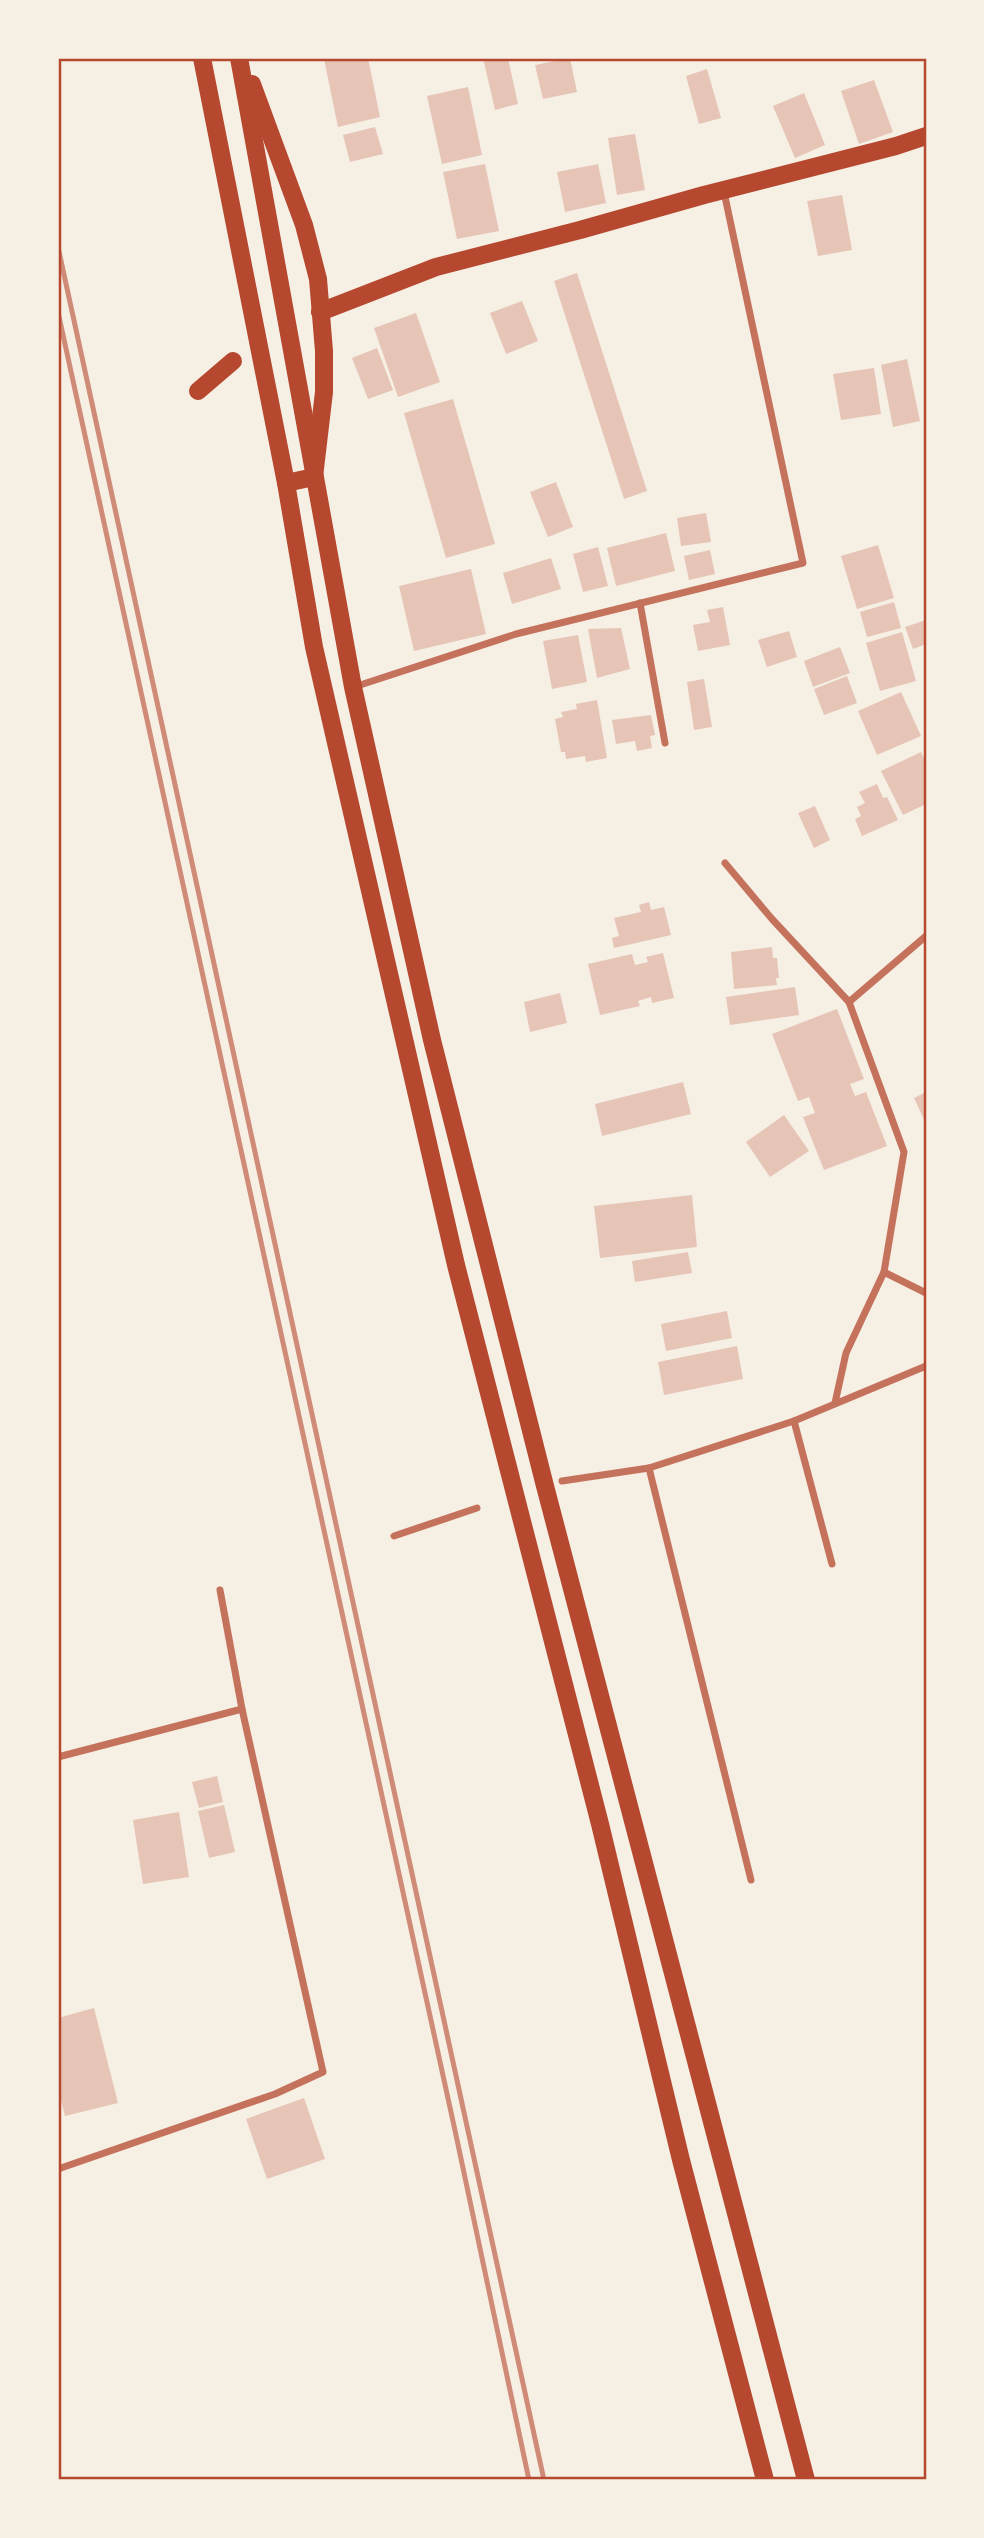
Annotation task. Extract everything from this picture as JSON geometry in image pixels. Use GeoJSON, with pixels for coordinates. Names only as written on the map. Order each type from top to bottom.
{"type":"FeatureCollection","features":[{"type":"Feature","properties":{"kind":"main road"},"geometry":{"type":"LineString","coordinates":[[202,58],[256,323],[314,647],[456,1265],[600,1824],[681,2160],[765,2480]]}},
{"type":"Feature","properties":{"kind":"main road"},"geometry":{"type":"LineString","coordinates":[[241,58],[304,225],[318,279],[324,392],[314,477]]}},
{"type":"Feature","properties":{"kind":"main road"},"geometry":{"type":"LineString","coordinates":[[241,58],[353,687],[429,1026],[482,1241],[806,2480]]}},
{"type":"Feature","properties":{"kind":"main road"},"geometry":{"type":"LineString","coordinates":[[320,312],[436,267],[926,136]]}},
{"type":"Feature","properties":{"kind":"main road"},"geometry":{"type":"LineString","coordinates":[[198,391],[233,361]]}},
{"type":"Feature","properties":{"kind":"main road"},"geometry":{"type":"LineString","coordinates":[[286,483],[314,477]]}},
{"type":"Feature","properties":{"kind":"street"},"geometry":{"type":"LineString","coordinates":[[353,687],[516,634],[803,562],[724,190]]}},
{"type":"Feature","properties":{"kind":"street"},"geometry":{"type":"LineString","coordinates":[[640,603],[665,743]]}},
{"type":"Feature","properties":{"kind":"street"},"geometry":{"type":"LineString","coordinates":[[725,863],[772,919],[849,1002],[904,1152],[884,1272],[846,1353],[835,1403]]}},
{"type":"Feature","properties":{"kind":"street"},"geometry":{"type":"LineString","coordinates":[[849,1002],[926,936]]}},
{"type":"Feature","properties":{"kind":"street"},"geometry":{"type":"LineString","coordinates":[[884,1272],[926,1293]]}},
{"type":"Feature","properties":{"kind":"street"},"geometry":{"type":"LineString","coordinates":[[562,1481],[649,1468],[794,1421],[926,1366]]}},
{"type":"Feature","properties":{"kind":"street"},"geometry":{"type":"LineString","coordinates":[[794,1421],[832,1564]]}},
{"type":"Feature","properties":{"kind":"street"},"geometry":{"type":"LineString","coordinates":[[649,1468],[751,1880]]}},
{"type":"Feature","properties":{"kind":"street"},"geometry":{"type":"LineString","coordinates":[[394,1536],[477,1508]]}},
{"type":"Feature","properties":{"kind":"street"},"geometry":{"type":"LineString","coordinates":[[58,2168],[275,2094],[323,2072],[242,1709],[220,1590]]}},
{"type":"Feature","properties":{"kind":"street"},"geometry":{"type":"LineString","coordinates":[[58,1757],[242,1709]]}},
{"type":"Feature","properties":{"kind":"building"},"geometry":{"type":"Polygon","coordinates":[[[368,58],[380,117],[338,127],[324,59],[368,58]]]}},
{"type":"Feature","properties":{"kind":"building"},"geometry":{"type":"Polygon","coordinates":[[[483,58],[508,58],[518,104],[495,110],[483,58]]]}},
{"type":"Feature","properties":{"kind":"building"},"geometry":{"type":"Polygon","coordinates":[[[570,58],[577,92],[543,99],[535,65],[570,58]]]}},
{"type":"Feature","properties":{"kind":"building"},"geometry":{"type":"Polygon","coordinates":[[[707,69],[721,118],[699,124],[686,76],[707,69]]]}},
{"type":"Feature","properties":{"kind":"building"},"geometry":{"type":"Polygon","coordinates":[[[874,80],[893,132],[859,144],[841,91],[874,80]]]}},
{"type":"Feature","properties":{"kind":"building"},"geometry":{"type":"Polygon","coordinates":[[[468,87],[482,155],[442,164],[427,96],[468,87]]]}},
{"type":"Feature","properties":{"kind":"building"},"geometry":{"type":"Polygon","coordinates":[[[804,93],[825,145],[795,158],[773,106],[804,93]]]}},
{"type":"Feature","properties":{"kind":"building"},"geometry":{"type":"Polygon","coordinates":[[[375,127],[383,154],[350,162],[343,135],[375,127]]]}},
{"type":"Feature","properties":{"kind":"building"},"geometry":{"type":"Polygon","coordinates":[[[635,134],[645,190],[617,195],[608,138],[635,134]]]}},
{"type":"Feature","properties":{"kind":"building"},"geometry":{"type":"Polygon","coordinates":[[[485,164],[499,231],[457,239],[443,172],[485,164]]]}},
{"type":"Feature","properties":{"kind":"building"},"geometry":{"type":"Polygon","coordinates":[[[598,164],[606,203],[565,212],[557,172],[598,164]]]}},
{"type":"Feature","properties":{"kind":"building"},"geometry":{"type":"Polygon","coordinates":[[[842,195],[852,250],[818,256],[807,201],[842,195]]]}},
{"type":"Feature","properties":{"kind":"building"},"geometry":{"type":"Polygon","coordinates":[[[577,273],[647,491],[624,499],[554,281],[577,273]]]}},
{"type":"Feature","properties":{"kind":"building"},"geometry":{"type":"Polygon","coordinates":[[[522,301],[538,341],[506,354],[490,313],[522,301]]]}},
{"type":"Feature","properties":{"kind":"building"},"geometry":{"type":"Polygon","coordinates":[[[416,313],[440,382],[398,397],[374,328],[416,313]]]}},
{"type":"Feature","properties":{"kind":"building"},"geometry":{"type":"Polygon","coordinates":[[[377,348],[393,390],[368,399],[352,358],[377,348]]]}},
{"type":"Feature","properties":{"kind":"building"},"geometry":{"type":"Polygon","coordinates":[[[907,359],[920,421],[893,427],[881,365],[907,359]]]}},
{"type":"Feature","properties":{"kind":"building"},"geometry":{"type":"Polygon","coordinates":[[[874,368],[881,414],[841,420],[833,374],[874,368]]]}},
{"type":"Feature","properties":{"kind":"building"},"geometry":{"type":"Polygon","coordinates":[[[453,399],[495,544],[446,558],[404,413],[453,399]]]}},
{"type":"Feature","properties":{"kind":"building"},"geometry":{"type":"Polygon","coordinates":[[[556,482],[573,527],[548,537],[530,492],[556,482]]]}},
{"type":"Feature","properties":{"kind":"building"},"geometry":{"type":"Polygon","coordinates":[[[706,513],[711,542],[681,546],[677,518],[706,513]]]}},
{"type":"Feature","properties":{"kind":"building"},"geometry":{"type":"Polygon","coordinates":[[[666,533],[675,571],[616,586],[607,548],[666,533]]]}},
{"type":"Feature","properties":{"kind":"building"},"geometry":{"type":"Polygon","coordinates":[[[878,545],[894,598],[857,609],[841,556],[878,545]]]}},
{"type":"Feature","properties":{"kind":"building"},"geometry":{"type":"Polygon","coordinates":[[[598,547],[608,586],[583,592],[573,554],[598,547]]]}},
{"type":"Feature","properties":{"kind":"building"},"geometry":{"type":"Polygon","coordinates":[[[710,550],[715,574],[689,580],[684,556],[710,550]]]}},
{"type":"Feature","properties":{"kind":"building"},"geometry":{"type":"Polygon","coordinates":[[[551,558],[561,589],[512,604],[503,573],[551,558]]]}},
{"type":"Feature","properties":{"kind":"building"},"geometry":{"type":"Polygon","coordinates":[[[471,569],[486,634],[414,651],[399,586],[471,569]]]}},
{"type":"Feature","properties":{"kind":"building"},"geometry":{"type":"Polygon","coordinates":[[[894,602],[901,628],[867,637],[860,612],[894,602]]]}},
{"type":"Feature","properties":{"kind":"building"},"geometry":{"type":"Polygon","coordinates":[[[723,607],[730,645],[698,651],[693,625],[710,622],[707,610],[723,607]]]}},
{"type":"Feature","properties":{"kind":"building"},"geometry":{"type":"Polygon","coordinates":[[[926,620],[926,644],[913,649],[905,627],[926,620]]]}},
{"type":"Feature","properties":{"kind":"building"},"geometry":{"type":"Polygon","coordinates":[[[621,628],[630,669],[597,678],[588,629],[621,628]]]}},
{"type":"Feature","properties":{"kind":"building"},"geometry":{"type":"Polygon","coordinates":[[[789,631],[797,657],[767,667],[758,640],[789,631]]]}},
{"type":"Feature","properties":{"kind":"building"},"geometry":{"type":"Polygon","coordinates":[[[902,632],[916,681],[880,691],[866,643],[902,632]]]}},
{"type":"Feature","properties":{"kind":"building"},"geometry":{"type":"Polygon","coordinates":[[[578,635],[587,682],[552,689],[543,641],[578,635]]]}},
{"type":"Feature","properties":{"kind":"building"},"geometry":{"type":"Polygon","coordinates":[[[840,647],[850,673],[813,687],[804,661],[840,647]]]}},
{"type":"Feature","properties":{"kind":"building"},"geometry":{"type":"Polygon","coordinates":[[[847,676],[857,703],[824,715],[814,689],[847,676]]]}},
{"type":"Feature","properties":{"kind":"building"},"geometry":{"type":"Polygon","coordinates":[[[704,679],[712,727],[694,730],[687,682],[704,679]]]}},
{"type":"Feature","properties":{"kind":"building"},"geometry":{"type":"Polygon","coordinates":[[[901,692],[921,736],[877,755],[858,711],[901,692]]]}},
{"type":"Feature","properties":{"kind":"building"},"geometry":{"type":"Polygon","coordinates":[[[597,700],[607,758],[586,762],[585,756],[566,759],[565,752],[561,752],[555,719],[563,717],[561,712],[577,709],[576,704],[597,700]]]}},
{"type":"Feature","properties":{"kind":"building"},"geometry":{"type":"Polygon","coordinates":[[[651,715],[655,735],[650,736],[652,748],[637,751],[635,741],[616,744],[612,720],[651,715]]]}},
{"type":"Feature","properties":{"kind":"building"},"geometry":{"type":"Polygon","coordinates":[[[921,752],[926,762],[926,804],[903,815],[881,771],[921,752]]]}},
{"type":"Feature","properties":{"kind":"building"},"geometry":{"type":"Polygon","coordinates":[[[877,784],[898,820],[862,836],[855,819],[861,816],[857,807],[865,803],[859,792],[877,784]]]}},
{"type":"Feature","properties":{"kind":"building"},"geometry":{"type":"Polygon","coordinates":[[[815,806],[830,840],[814,848],[798,813],[815,806]]]}},
{"type":"Feature","properties":{"kind":"building"},"geometry":{"type":"Polygon","coordinates":[[[649,902],[651,910],[664,907],[671,935],[614,948],[612,938],[619,936],[614,918],[641,912],[639,905],[649,902]]]}},
{"type":"Feature","properties":{"kind":"building"},"geometry":{"type":"Polygon","coordinates":[[[772,947],[773,958],[777,958],[777,985],[734,989],[731,952],[772,947]]]}},
{"type":"Feature","properties":{"kind":"building"},"geometry":{"type":"Polygon","coordinates":[[[663,953],[674,998],[652,1003],[651,997],[638,1001],[640,1006],[600,1015],[588,964],[632,954],[635,965],[648,962],[646,957],[663,953]]]}},
{"type":"Feature","properties":{"kind":"building"},"geometry":{"type":"Polygon","coordinates":[[[795,987],[799,1015],[730,1025],[726,997],[795,987]]]}},
{"type":"Feature","properties":{"kind":"building"},"geometry":{"type":"Polygon","coordinates":[[[560,993],[567,1023],[530,1032],[524,1002],[560,993]]]}},
{"type":"Feature","properties":{"kind":"building"},"geometry":{"type":"Polygon","coordinates":[[[837,1009],[864,1079],[850,1084],[855,1096],[866,1092],[887,1146],[824,1170],[803,1117],[815,1113],[809,1097],[798,1101],[772,1034],[837,1009]]]}},
{"type":"Feature","properties":{"kind":"building"},"geometry":{"type":"Polygon","coordinates":[[[683,1082],[691,1114],[602,1136],[595,1104],[683,1082]]]}},
{"type":"Feature","properties":{"kind":"building"},"geometry":{"type":"Polygon","coordinates":[[[926,1092],[926,1124],[914,1098],[926,1092]]]}},
{"type":"Feature","properties":{"kind":"building"},"geometry":{"type":"Polygon","coordinates":[[[784,1115],[809,1151],[770,1177],[746,1142],[784,1115]]]}},
{"type":"Feature","properties":{"kind":"building"},"geometry":{"type":"Polygon","coordinates":[[[692,1195],[697,1247],[600,1258],[594,1206],[692,1195]]]}},
{"type":"Feature","properties":{"kind":"building"},"geometry":{"type":"Polygon","coordinates":[[[688,1252],[692,1273],[635,1282],[632,1261],[688,1252]]]}},
{"type":"Feature","properties":{"kind":"building"},"geometry":{"type":"Polygon","coordinates":[[[727,1311],[732,1338],[666,1351],[661,1324],[727,1311]]]}},
{"type":"Feature","properties":{"kind":"building"},"geometry":{"type":"Polygon","coordinates":[[[737,1346],[743,1379],[664,1395],[658,1362],[737,1346]]]}},
{"type":"Feature","properties":{"kind":"building"},"geometry":{"type":"Polygon","coordinates":[[[217,1776],[223,1802],[199,1808],[192,1782],[217,1776]]]}},
{"type":"Feature","properties":{"kind":"building"},"geometry":{"type":"Polygon","coordinates":[[[224,1805],[235,1852],[209,1858],[198,1811],[224,1805]]]}},
{"type":"Feature","properties":{"kind":"building"},"geometry":{"type":"Polygon","coordinates":[[[179,1812],[189,1877],[143,1884],[133,1820],[179,1812]]]}},
{"type":"Feature","properties":{"kind":"building"},"geometry":{"type":"Polygon","coordinates":[[[94,2008],[118,2103],[65,2116],[58,2089],[58,2018],[94,2008]]]}},
{"type":"Feature","properties":{"kind":"building"},"geometry":{"type":"Polygon","coordinates":[[[304,2098],[325,2159],[267,2179],[246,2119],[304,2098]]]}},
{"type":"Feature","properties":{"kind":"railway"},"geometry":{"type":"LineString","coordinates":[[58,247],[544,2480]]}},
{"type":"Feature","properties":{"kind":"railway"},"geometry":{"type":"LineString","coordinates":[[58,312],[529,2480]]}}]}
